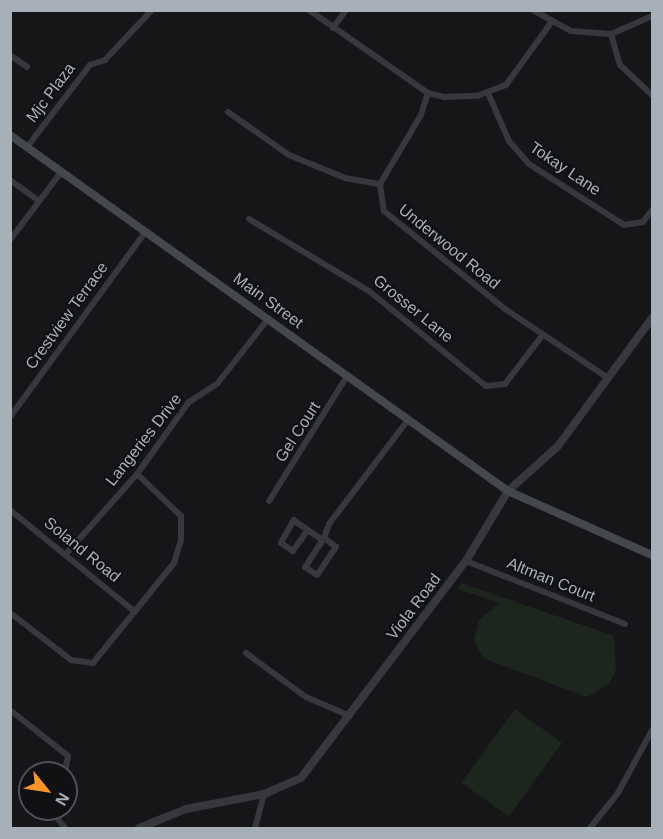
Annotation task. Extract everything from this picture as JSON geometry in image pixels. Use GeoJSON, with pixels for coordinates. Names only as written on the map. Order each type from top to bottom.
{"type":"FeatureCollection","features":[{"type":"Feature","properties":{"kind":"main road","name":"Main Street"},"geometry":{"type":"LineString","coordinates":[[10,135],[508,491],[652,555]]}},
{"type":"Feature","properties":{"kind":"street"},"geometry":{"type":"LineString","coordinates":[[309,10],[428,93],[462,97],[488,93],[519,74],[550,24]]}},
{"type":"Feature","properties":{"kind":"street"},"geometry":{"type":"LineString","coordinates":[[333,28],[346,10]]}},
{"type":"Feature","properties":{"kind":"street"},"geometry":{"type":"LineString","coordinates":[[533,10],[550,24],[611,34],[652,16]]}},
{"type":"Feature","properties":{"kind":"street","name":"Mjc Plaza"},"geometry":{"type":"LineString","coordinates":[[27,147],[90,65],[105,60],[151,11]]}},
{"type":"Feature","properties":{"kind":"street"},"geometry":{"type":"LineString","coordinates":[[611,34],[620,64],[652,95]]}},
{"type":"Feature","properties":{"kind":"street"},"geometry":{"type":"LineString","coordinates":[[10,55],[27,67]]}},
{"type":"Feature","properties":{"kind":"street"},"geometry":{"type":"LineString","coordinates":[[228,112],[289,155],[345,178],[380,184],[421,115],[428,93]]}},
{"type":"Feature","properties":{"kind":"street","name":"Tokay Lane"},"geometry":{"type":"LineString","coordinates":[[488,93],[509,141],[529,164],[624,225],[643,222],[652,210]]}},
{"type":"Feature","properties":{"kind":"street"},"geometry":{"type":"LineString","coordinates":[[10,240],[62,171]]}},
{"type":"Feature","properties":{"kind":"street"},"geometry":{"type":"LineString","coordinates":[[10,180],[39,201]]}},
{"type":"Feature","properties":{"kind":"street","name":"Underwood Road"},"geometry":{"type":"LineString","coordinates":[[380,184],[380,200],[390,219],[542,336],[608,378]]}},
{"type":"Feature","properties":{"kind":"street","name":"Grosser Lane"},"geometry":{"type":"LineString","coordinates":[[249,219],[334,266],[486,386],[505,384],[542,336]]}},
{"type":"Feature","properties":{"kind":"street","name":"Crestview Terrace"},"geometry":{"type":"LineString","coordinates":[[10,417],[146,231]]}},
{"type":"Feature","properties":{"kind":"street","name":"Viola Road"},"geometry":{"type":"LineString","coordinates":[[139,828],[186,809],[264,794],[301,778],[466,561],[508,491],[558,446],[652,318]]}},
{"type":"Feature","properties":{"kind":"street","name":"Langeries Drive"},"geometry":{"type":"LineString","coordinates":[[66,554],[137,474],[189,402],[217,384],[268,319]]}},
{"type":"Feature","properties":{"kind":"street","name":"Gel Court"},"geometry":{"type":"LineString","coordinates":[[269,501],[347,376]]}},
{"type":"Feature","properties":{"kind":"street"},"geometry":{"type":"LineString","coordinates":[[308,530],[293,551],[280,543],[294,520],[308,530],[324,539],[336,547],[317,575],[305,567],[324,539],[352,489],[408,420]]}},
{"type":"Feature","properties":{"kind":"street"},"geometry":{"type":"LineString","coordinates":[[13,615],[71,660],[93,663],[174,563],[181,540],[181,516],[137,474]]}},
{"type":"Feature","properties":{"kind":"street","name":"Soland Road"},"geometry":{"type":"LineString","coordinates":[[10,510],[135,612]]}},
{"type":"Feature","properties":{"kind":"street","name":"Altman Court"},"geometry":{"type":"LineString","coordinates":[[466,561],[625,624]]}},
{"type":"Feature","properties":{"kind":"street"},"geometry":{"type":"LineString","coordinates":[[246,652],[306,697],[350,716]]}},
{"type":"Feature","properties":{"kind":"street"},"geometry":{"type":"LineString","coordinates":[[10,710],[68,756],[67,761]]}},
{"type":"Feature","properties":{"kind":"street"},"geometry":{"type":"LineString","coordinates":[[590,828],[618,793],[652,730]]}},
{"type":"Feature","properties":{"kind":"street"},"geometry":{"type":"LineString","coordinates":[[255,828],[264,794]]}},
{"type":"Feature","properties":{"kind":"shaded area"},"geometry":{"type":"Polygon","coordinates":[[[461,583],[614,636],[616,669],[610,683],[587,697],[483,658],[474,640],[479,620],[499,603],[458,589],[461,583]]]}},
{"type":"Feature","properties":{"kind":"shaded area"},"geometry":{"type":"Polygon","coordinates":[[[515,709],[562,743],[508,817],[462,783],[515,709]]]}}]}
